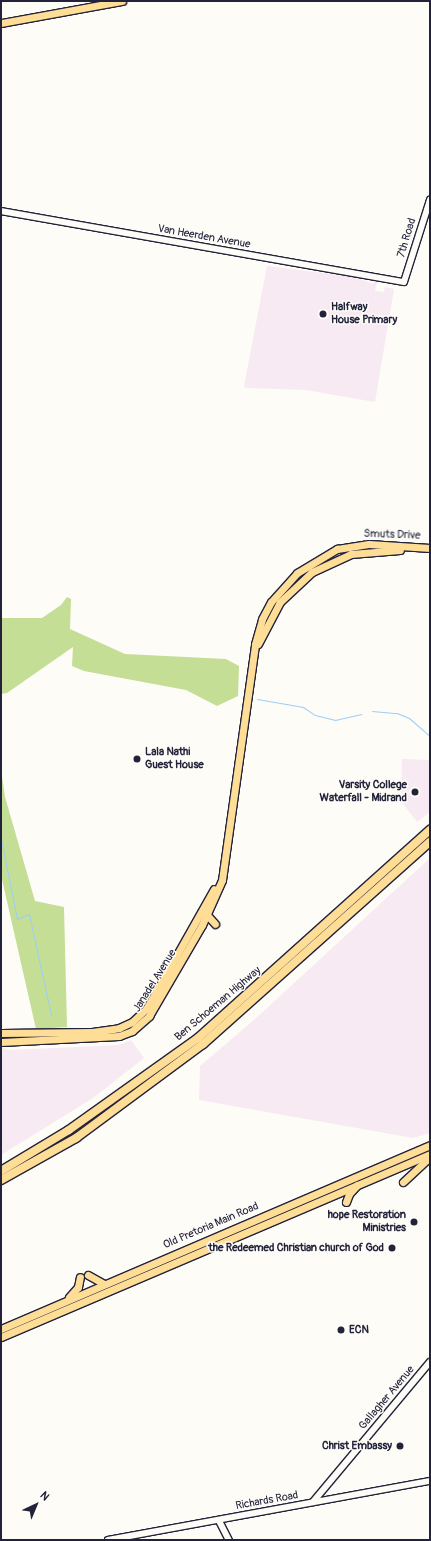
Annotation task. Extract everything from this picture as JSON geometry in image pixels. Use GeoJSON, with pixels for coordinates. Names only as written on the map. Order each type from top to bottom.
{"type":"FeatureCollection","features":[{"type":"Feature","properties":{"kind":"highway","name":"Ben Schoeman Highway"},"geometry":{"type":"LineString","coordinates":[[1,1170],[69,1130],[198,1038],[430,830]]}},
{"type":"Feature","properties":{"kind":"highway","name":"Ben Schoeman Highway"},"geometry":{"type":"LineString","coordinates":[[1,1180],[76,1138],[203,1044],[430,842]]}},
{"type":"Feature","properties":{"kind":"main road"},"geometry":{"type":"LineString","coordinates":[[1,23],[122,1]]}},
{"type":"Feature","properties":{"kind":"main road","name":"Smuts Drive"},"geometry":{"type":"LineString","coordinates":[[309,565],[337,549],[350,546],[369,544],[430,548]]}},
{"type":"Feature","properties":{"kind":"main road","name":"Smuts Drive"},"geometry":{"type":"LineString","coordinates":[[312,572],[336,559],[367,551],[430,552]]}},
{"type":"Feature","properties":{"kind":"main road","name":"Janadel Avenue"},"geometry":{"type":"LineString","coordinates":[[1,1042],[119,1036],[132,1031],[149,1016],[207,915],[222,880],[226,863],[251,665],[257,632],[271,602],[286,582],[309,565]]}},
{"type":"Feature","properties":{"kind":"main road","name":"Janadel Avenue"},"geometry":{"type":"LineString","coordinates":[[251,665],[272,614],[291,590],[312,572]]}},
{"type":"Feature","properties":{"kind":"main road","name":"Janadel Avenue"},"geometry":{"type":"LineString","coordinates":[[1,1033],[92,1032],[119,1028],[132,1022],[146,1009],[178,956],[226,863]]}},
{"type":"Feature","properties":{"kind":"main road"},"geometry":{"type":"LineString","coordinates":[[207,915],[215,924]]}},
{"type":"Feature","properties":{"kind":"main road","name":"Old Pretoria Main Road"},"geometry":{"type":"LineString","coordinates":[[1,1329],[430,1145]]}},
{"type":"Feature","properties":{"kind":"main road"},"geometry":{"type":"LineString","coordinates":[[403,1182],[430,1155]]}},
{"type":"Feature","properties":{"kind":"main road","name":"Old Pretoria Main Road"},"geometry":{"type":"LineString","coordinates":[[1,1336],[362,1182],[430,1155]]}},
{"type":"Feature","properties":{"kind":"main road"},"geometry":{"type":"LineString","coordinates":[[346,1202],[350,1192],[362,1182]]}},
{"type":"Feature","properties":{"kind":"main road"},"geometry":{"type":"LineString","coordinates":[[88,1276],[104,1284]]}},
{"type":"Feature","properties":{"kind":"main road"},"geometry":{"type":"LineString","coordinates":[[66,1300],[76,1290],[80,1277]]}},
{"type":"Feature","properties":{"kind":"street","name":"7th Road"},"geometry":{"type":"LineString","coordinates":[[404,282],[430,200]]}},
{"type":"Feature","properties":{"kind":"street","name":"Van Heerden Avenue"},"geometry":{"type":"LineString","coordinates":[[1,211],[404,282]]}},
{"type":"Feature","properties":{"kind":"street","name":"Gallagher Avenue"},"geometry":{"type":"LineString","coordinates":[[313,1502],[430,1362]]}},
{"type":"Feature","properties":{"kind":"street","name":"Richards Road"},"geometry":{"type":"LineString","coordinates":[[108,1540],[430,1481]]}},
{"type":"Feature","properties":{"kind":"street"},"geometry":{"type":"LineString","coordinates":[[219,1520],[230,1540]]}},
{"type":"Feature","properties":{"kind":"shaded area","name":"Halfway House Primary"},"geometry":{"type":"Polygon","coordinates":[[[267,266],[355,277],[373,284],[375,278],[378,278],[375,291],[384,292],[385,287],[394,289],[375,402],[306,390],[246,388],[244,386],[267,266]]]}},
{"type":"Feature","properties":{"kind":"shaded area","name":"Varsity College Waterfall - Midrand"},"geometry":{"type":"Polygon","coordinates":[[[402,759],[430,760],[430,812],[417,822],[401,801],[402,759]]]}},
{"type":"Feature","properties":{"kind":"shaded area"},"geometry":{"type":"Polygon","coordinates":[[[430,858],[430,1133],[413,1138],[199,1100],[200,1066],[254,1020],[430,858]]]}},
{"type":"Feature","properties":{"kind":"shaded area"},"geometry":{"type":"Polygon","coordinates":[[[131,1040],[144,1058],[93,1098],[1,1155],[1,1047],[10,1050],[119,1045],[131,1040]]]}},
{"type":"Feature","properties":{"kind":"green space"},"geometry":{"type":"Polygon","coordinates":[[[67,597],[71,599],[70,629],[125,654],[226,659],[239,666],[238,696],[217,706],[186,690],[84,671],[72,666],[73,647],[7,693],[1,694],[1,618],[42,618],[61,605],[67,597]]]}},
{"type":"Feature","properties":{"kind":"green space"},"geometry":{"type":"Polygon","coordinates":[[[1,769],[5,797],[35,901],[64,907],[67,1027],[36,1029],[1,875],[1,769]]]}},
{"type":"Feature","properties":{"kind":"waterway"},"geometry":{"type":"LineString","coordinates":[[257,699],[303,707],[315,715],[335,720],[361,714]]}},
{"type":"Feature","properties":{"kind":"waterway"},"geometry":{"type":"LineString","coordinates":[[372,711],[397,713],[409,718],[430,736]]}},
{"type":"Feature","properties":{"kind":"waterway"},"geometry":{"type":"LineString","coordinates":[[1,839],[17,919],[29,914],[51,1015]]}},
{"type":"Feature","properties":{"kind":"place","name":"Halfway House Primary"},"geometry":{"type":"Point","coordinates":[323,314]}},
{"type":"Feature","properties":{"kind":"place","name":"Lala Nathi Guest House"},"geometry":{"type":"Point","coordinates":[137,759]}},
{"type":"Feature","properties":{"kind":"place","name":"Varsity College Waterfall - Midrand"},"geometry":{"type":"Point","coordinates":[415,792]}},
{"type":"Feature","properties":{"kind":"place","name":"hope Restoration Ministries"},"geometry":{"type":"Point","coordinates":[414,1222]}},
{"type":"Feature","properties":{"kind":"place","name":"the Redeemed Christian church of God"},"geometry":{"type":"Point","coordinates":[392,1248]}},
{"type":"Feature","properties":{"kind":"place","name":"ECN"},"geometry":{"type":"Point","coordinates":[341,1330]}},
{"type":"Feature","properties":{"kind":"place","name":"Christ Embassy"},"geometry":{"type":"Point","coordinates":[400,1446]}}]}
